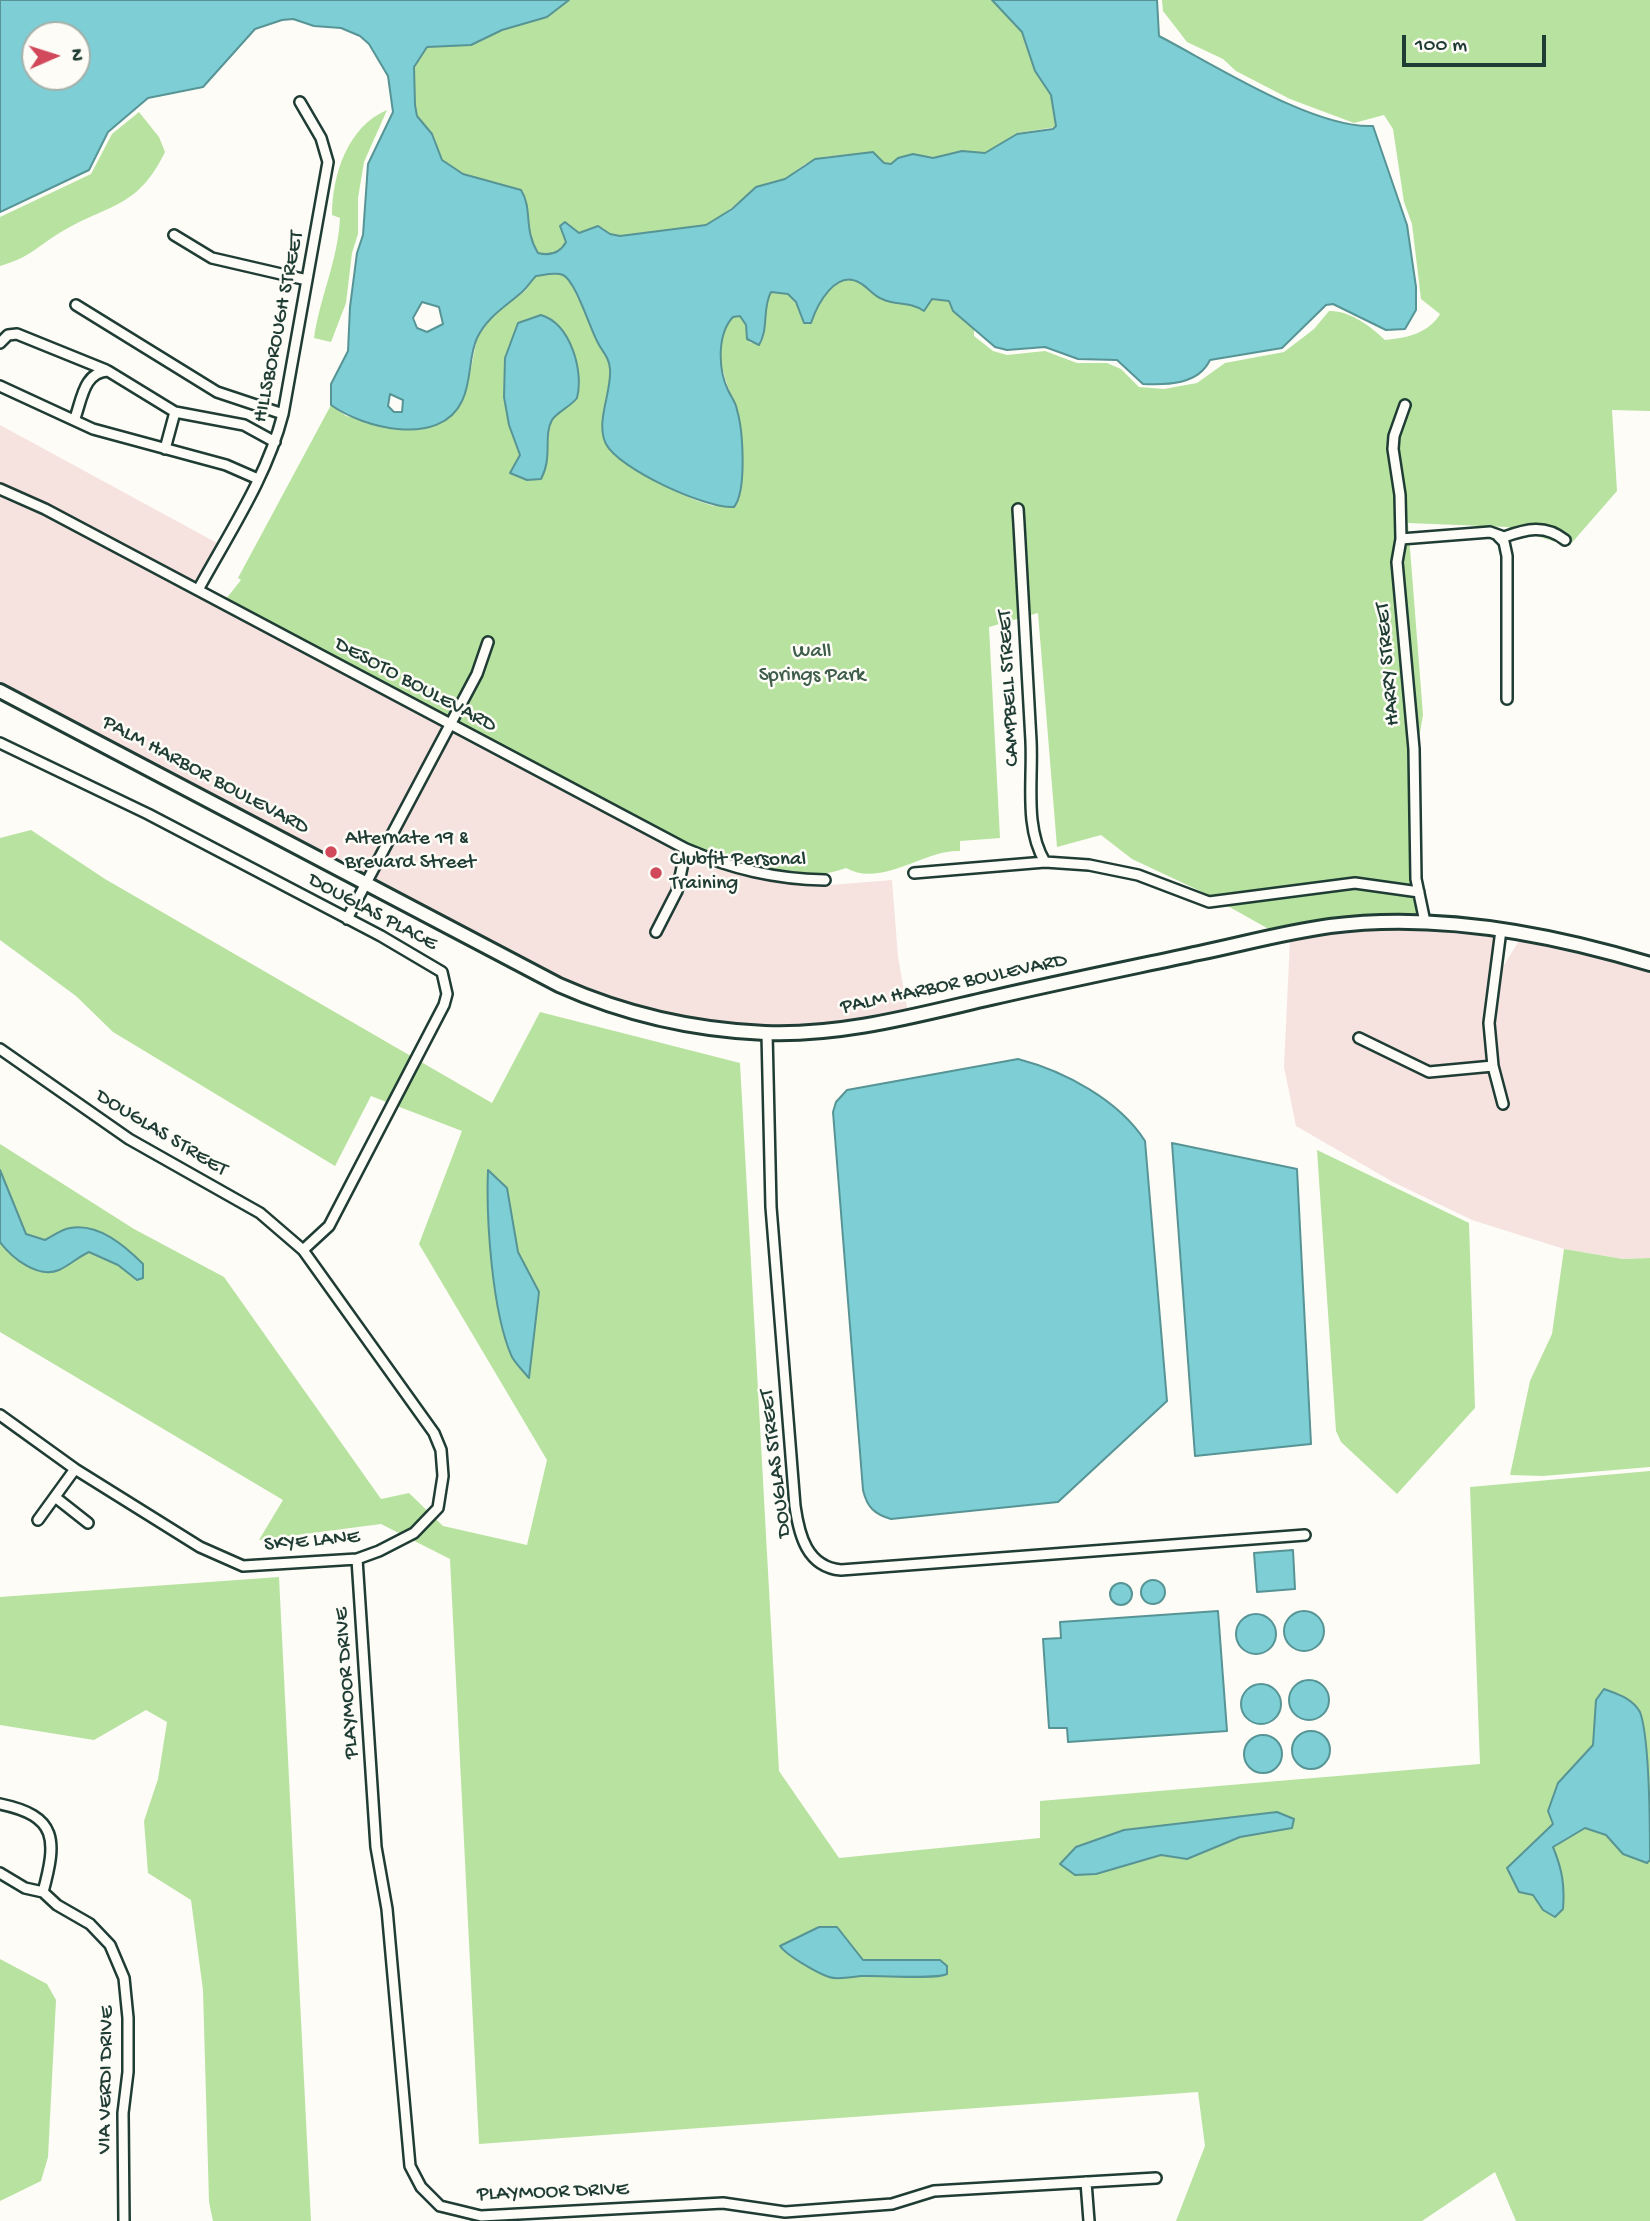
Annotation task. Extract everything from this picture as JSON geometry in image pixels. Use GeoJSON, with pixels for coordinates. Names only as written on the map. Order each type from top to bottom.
{"type":"FeatureCollection","features":[{"type":"Feature","properties":{"kind":"main road","name":"PALM HARBOR BOULEVARD"},"geometry":{"type":"LineString","coordinates":[[0,691],[527,969],[587,997],[672,1021],[767,1033],[850,1028],[1317,929],[1363,923],[1425,922],[1501,930],[1611,952],[1650,964]]}},
{"type":"Feature","properties":{"kind":"street","name":"HILLSBOROUGH STREET"},"geometry":{"type":"LineString","coordinates":[[198,590],[258,479],[275,442],[283,414],[328,162],[321,138],[300,102]]}},
{"type":"Feature","properties":{"kind":"street"},"geometry":{"type":"LineString","coordinates":[[174,234],[212,258],[307,280]]}},
{"type":"Feature","properties":{"kind":"street"},"geometry":{"type":"LineString","coordinates":[[76,305],[217,392],[283,414]]}},
{"type":"Feature","properties":{"kind":"street"},"geometry":{"type":"LineString","coordinates":[[0,343],[8,335],[18,334],[53,346],[108,371],[175,411],[244,425],[275,442]]}},
{"type":"Feature","properties":{"kind":"street"},"geometry":{"type":"LineString","coordinates":[[75,418],[90,377],[99,371],[108,371]]}},
{"type":"Feature","properties":{"kind":"street"},"geometry":{"type":"LineString","coordinates":[[0,386],[40,407],[75,418],[93,429],[226,465],[258,479]]}},
{"type":"Feature","properties":{"kind":"street","name":"HARRY STREET"},"geometry":{"type":"LineString","coordinates":[[1405,405],[1394,436],[1393,449],[1400,484],[1401,539],[1396,562],[1414,749],[1415,870],[1425,922]]}},
{"type":"Feature","properties":{"kind":"street"},"geometry":{"type":"LineString","coordinates":[[165,449],[175,411]]}},
{"type":"Feature","properties":{"kind":"street","name":"DESOTO BOULEVARD"},"geometry":{"type":"LineString","coordinates":[[0,489],[45,509],[687,849],[724,866],[764,876],[825,880]]}},
{"type":"Feature","properties":{"kind":"street","name":"CAMPBELL STREET"},"geometry":{"type":"LineString","coordinates":[[1018,509],[1033,831],[1036,848],[1045,862]]}},
{"type":"Feature","properties":{"kind":"street"},"geometry":{"type":"LineString","coordinates":[[1498,536],[1539,529],[1551,530],[1565,540]]}},
{"type":"Feature","properties":{"kind":"street"},"geometry":{"type":"LineString","coordinates":[[1401,539],[1490,531],[1504,542],[1507,556],[1507,699]]}},
{"type":"Feature","properties":{"kind":"street"},"geometry":{"type":"LineString","coordinates":[[347,919],[477,674],[488,642]]}},
{"type":"Feature","properties":{"kind":"street","name":"DOUGLAS PLACE"},"geometry":{"type":"LineString","coordinates":[[0,743],[148,814],[442,972],[447,994],[329,1226],[303,1250]]}},
{"type":"Feature","properties":{"kind":"street"},"geometry":{"type":"LineString","coordinates":[[656,932],[677,891],[687,849]]}},
{"type":"Feature","properties":{"kind":"street"},"geometry":{"type":"LineString","coordinates":[[914,873],[1045,862],[1116,869],[1209,902],[1355,883],[1419,892]]}},
{"type":"Feature","properties":{"kind":"street"},"geometry":{"type":"LineString","coordinates":[[1501,930],[1489,1023],[1493,1066],[1503,1104]]}},
{"type":"Feature","properties":{"kind":"street","name":"DOUGLAS STREET"},"geometry":{"type":"LineString","coordinates":[[767,1033],[771,1207],[795,1506],[806,1548],[820,1564],[841,1570],[1305,1535]]}},
{"type":"Feature","properties":{"kind":"street"},"geometry":{"type":"LineString","coordinates":[[1359,1038],[1429,1072],[1493,1066]]}},
{"type":"Feature","properties":{"kind":"street","name":"DOUGLAS STREET"},"geometry":{"type":"LineString","coordinates":[[0,1049],[129,1139],[260,1213],[303,1250]]}},
{"type":"Feature","properties":{"kind":"street","name":"SKYE LANE"},"geometry":{"type":"LineString","coordinates":[[0,1415],[75,1469],[200,1547],[243,1566],[357,1559],[379,1552],[414,1533],[438,1508],[443,1476],[441,1450],[434,1433],[303,1250]]}},
{"type":"Feature","properties":{"kind":"street"},"geometry":{"type":"LineString","coordinates":[[38,1520],[75,1469]]}},
{"type":"Feature","properties":{"kind":"street"},"geometry":{"type":"LineString","coordinates":[[55,1497],[88,1522]]}},
{"type":"Feature","properties":{"kind":"street","name":"PLAYMOOR DRIVE"},"geometry":{"type":"LineString","coordinates":[[357,1559],[376,1847],[387,1909],[410,2166],[421,2187],[440,2206],[481,2216],[723,2203],[785,2212],[892,2204],[934,2191],[1156,2178]]}},
{"type":"Feature","properties":{"kind":"street"},"geometry":{"type":"LineString","coordinates":[[0,1804],[39,1817],[51,1832],[52,1850],[43,1892]]}},
{"type":"Feature","properties":{"kind":"street","name":"VIA VERDI DRIVE"},"geometry":{"type":"LineString","coordinates":[[0,1873],[25,1888],[43,1892],[57,1905],[90,1924],[110,1945],[124,1978],[128,2032],[123,2113],[124,2221]]}},
{"type":"Feature","properties":{"kind":"street"},"geometry":{"type":"LineString","coordinates":[[1086,2182],[1089,2221]]}},
{"type":"Feature","properties":{"kind":"shaded area"},"geometry":{"type":"Polygon","coordinates":[[[0,425],[217,543],[196,583],[41,501],[0,483],[0,425]]]}},
{"type":"Feature","properties":{"kind":"shaded area"},"geometry":{"type":"Polygon","coordinates":[[[0,494],[36,510],[442,725],[363,875],[0,686],[0,494]]]}},
{"type":"Feature","properties":{"kind":"shaded area"},"geometry":{"type":"Polygon","coordinates":[[[451,731],[680,852],[672,889],[649,934],[658,938],[682,893],[690,857],[739,875],[786,884],[830,885],[892,880],[898,957],[908,1012],[832,1026],[768,1028],[673,1016],[622,1004],[562,980],[373,880],[451,731]]]}},
{"type":"Feature","properties":{"kind":"shaded area"},"geometry":{"type":"Polygon","coordinates":[[[1424,927],[1508,937],[1491,968],[1483,1023],[1487,1061],[1430,1067],[1358,1032],[1352,1040],[1427,1076],[1488,1071],[1499,1110],[1510,1107],[1498,1065],[1494,1023],[1501,970],[1520,939],[1609,957],[1650,969],[1650,1258],[1623,1259],[1564,1249],[1472,1220],[1393,1182],[1296,1126],[1284,1067],[1290,939],[1335,931],[1424,927]]]}},
{"type":"Feature","properties":{"kind":"green space"},"geometry":{"type":"Polygon","coordinates":[[[569,0],[992,0],[1022,32],[1035,71],[1051,95],[1056,127],[1017,133],[985,153],[962,151],[933,158],[913,154],[898,158],[891,164],[884,163],[873,152],[824,157],[805,164],[785,179],[757,187],[714,222],[706,225],[620,236],[610,235],[603,228],[579,233],[568,223],[561,226],[566,242],[561,249],[551,254],[539,253],[531,236],[527,205],[521,190],[463,174],[442,160],[432,134],[417,116],[414,67],[427,47],[481,40],[502,30],[547,17],[569,0]]]}},
{"type":"Feature","properties":{"kind":"green space","name":"Wall Springs Park"},"geometry":{"type":"Polygon","coordinates":[[[1162,0],[1650,0],[1650,411],[1612,410],[1617,491],[1569,546],[1507,527],[1408,523],[1423,715],[1417,750],[1416,874],[1410,875],[1411,885],[1378,880],[1330,880],[1213,897],[1132,859],[1101,835],[1057,847],[1038,613],[989,627],[1000,838],[960,841],[960,851],[932,856],[874,874],[846,868],[806,875],[745,866],[688,845],[456,722],[467,703],[458,698],[447,716],[226,599],[241,580],[238,578],[331,405],[346,416],[407,430],[467,389],[477,338],[494,314],[525,291],[536,276],[560,274],[569,279],[604,346],[611,374],[604,421],[608,442],[632,466],[649,477],[685,496],[714,506],[733,465],[740,440],[736,409],[725,377],[720,346],[724,331],[734,317],[739,316],[743,318],[750,343],[763,340],[767,300],[771,292],[788,294],[811,322],[829,290],[843,280],[860,283],[887,301],[924,311],[932,299],[949,301],[974,329],[974,336],[993,351],[1007,355],[1045,351],[1077,363],[1107,363],[1121,369],[1139,387],[1164,389],[1197,383],[1225,363],[1284,352],[1314,329],[1329,311],[1352,316],[1385,340],[1409,336],[1430,326],[1440,314],[1421,299],[1412,224],[1404,202],[1393,129],[1384,115],[1354,123],[1290,99],[1236,71],[1223,59],[1187,42],[1163,11],[1162,0]]]}},
{"type":"Feature","properties":{"kind":"green space"},"geometry":{"type":"Polygon","coordinates":[[[387,110],[364,162],[358,198],[358,234],[352,253],[346,303],[331,342],[314,338],[339,234],[340,218],[332,215],[339,168],[352,140],[373,117],[387,110]]]}},
{"type":"Feature","properties":{"kind":"green space"},"geometry":{"type":"Polygon","coordinates":[[[139,112],[159,137],[165,152],[144,184],[121,202],[61,232],[26,255],[0,266],[0,217],[91,174],[112,134],[139,112]]]}},
{"type":"Feature","properties":{"kind":"green space"},"geometry":{"type":"Polygon","coordinates":[[[31,830],[105,879],[492,1103],[540,1012],[740,1063],[779,1771],[839,1858],[1040,1838],[1040,1801],[1480,1764],[1470,1487],[1650,1471],[1650,2221],[1516,2221],[1495,2172],[1422,2221],[1176,2221],[1205,2146],[1198,2092],[479,2144],[450,1559],[381,1524],[259,1540],[283,1500],[0,1332],[0,1144],[134,1229],[224,1277],[381,1499],[409,1493],[443,1526],[527,1545],[547,1460],[419,1244],[462,1131],[371,1096],[335,1166],[113,1032],[76,996],[0,940],[0,838],[31,830]]]}},
{"type":"Feature","properties":{"kind":"green space"},"geometry":{"type":"Polygon","coordinates":[[[1355,888],[1414,896],[1419,917],[1274,932],[1226,905],[1355,888]]]}},
{"type":"Feature","properties":{"kind":"green space"},"geometry":{"type":"Polygon","coordinates":[[[1317,1150],[1469,1223],[1475,1408],[1397,1494],[1341,1442],[1336,1431],[1317,1150]]]}},
{"type":"Feature","properties":{"kind":"green space"},"geometry":{"type":"Polygon","coordinates":[[[1564,1249],[1623,1259],[1650,1258],[1650,1467],[1543,1476],[1510,1475],[1530,1381],[1552,1334],[1564,1249]]]}},
{"type":"Feature","properties":{"kind":"green space"},"geometry":{"type":"Polygon","coordinates":[[[279,1577],[311,2221],[213,2221],[209,2202],[203,1990],[191,1900],[148,1873],[144,1821],[158,1779],[167,1722],[146,1710],[94,1740],[0,1725],[0,1597],[279,1577]]]}},
{"type":"Feature","properties":{"kind":"green space"},"geometry":{"type":"Polygon","coordinates":[[[0,1959],[47,1984],[56,2000],[48,2157],[41,2181],[0,2201],[0,1959]]]}},
{"type":"Feature","properties":{"kind":"water"},"geometry":{"type":"Polygon","coordinates":[[[0,0],[569,0],[547,17],[502,30],[471,45],[427,47],[414,67],[417,116],[432,134],[442,160],[463,174],[521,190],[527,204],[533,244],[538,253],[547,254],[564,246],[566,242],[560,226],[565,222],[579,233],[598,226],[610,234],[620,236],[706,225],[732,209],[756,187],[785,179],[815,159],[873,152],[884,163],[891,164],[898,158],[913,154],[933,158],[962,151],[985,153],[1017,134],[1053,129],[1056,126],[1051,95],[1035,71],[1022,32],[992,0],[1157,0],[1159,36],[1235,78],[1294,106],[1349,124],[1373,126],[1407,225],[1416,287],[1416,310],[1405,329],[1386,330],[1333,304],[1326,305],[1282,348],[1210,360],[1198,374],[1181,382],[1143,384],[1117,360],[1078,359],[1045,347],[1007,350],[995,347],[953,311],[949,301],[932,299],[924,311],[887,301],[860,283],[843,280],[823,298],[811,323],[804,323],[796,302],[788,294],[771,292],[759,345],[747,339],[746,325],[740,316],[733,317],[724,333],[722,372],[739,419],[742,475],[741,488],[734,507],[721,506],[664,486],[628,465],[606,444],[602,426],[610,378],[607,357],[572,286],[568,279],[560,274],[536,276],[486,324],[474,346],[462,401],[451,416],[437,425],[419,429],[381,426],[362,421],[331,405],[331,384],[348,351],[350,307],[357,253],[363,235],[368,164],[393,112],[388,76],[369,44],[360,36],[341,28],[314,26],[293,19],[255,29],[203,87],[148,98],[108,132],[89,170],[0,212],[0,0]],[[422,302],[413,318],[417,328],[427,332],[443,324],[439,307],[422,302]],[[390,394],[388,406],[394,412],[402,412],[403,400],[390,394]]]}},
{"type":"Feature","properties":{"kind":"water"},"geometry":{"type":"Polygon","coordinates":[[[541,315],[551,320],[567,338],[577,363],[579,387],[577,398],[554,417],[549,426],[547,463],[541,479],[527,480],[510,473],[520,455],[509,425],[504,397],[505,358],[518,323],[541,315]]]}},
{"type":"Feature","properties":{"kind":"water"},"geometry":{"type":"Polygon","coordinates":[[[1018,1059],[1054,1071],[1089,1089],[1121,1113],[1145,1141],[1167,1401],[1058,1502],[891,1519],[872,1509],[863,1490],[833,1112],[836,1102],[847,1090],[1018,1059]]]}},
{"type":"Feature","properties":{"kind":"water"},"geometry":{"type":"Polygon","coordinates":[[[1172,1143],[1297,1169],[1311,1444],[1195,1456],[1172,1143]]]}},
{"type":"Feature","properties":{"kind":"water"},"geometry":{"type":"Polygon","coordinates":[[[0,1170],[26,1234],[45,1240],[70,1228],[81,1227],[101,1232],[120,1243],[143,1264],[143,1278],[137,1280],[118,1265],[89,1252],[51,1272],[34,1269],[18,1260],[0,1242],[0,1170]]]}},
{"type":"Feature","properties":{"kind":"water"},"geometry":{"type":"Polygon","coordinates":[[[488,1170],[507,1188],[518,1252],[539,1292],[529,1378],[512,1357],[495,1291],[489,1239],[488,1170]]]}},
{"type":"Feature","properties":{"kind":"water"},"geometry":{"type":"Polygon","coordinates":[[[1293,1550],[1295,1589],[1257,1592],[1254,1553],[1293,1550]]]}},
{"type":"Feature","properties":{"kind":"water"},"geometry":{"type":"Polygon","coordinates":[[[1153,1580],[1162,1583],[1165,1592],[1162,1601],[1153,1604],[1144,1601],[1141,1592],[1144,1583],[1153,1580]]]}},
{"type":"Feature","properties":{"kind":"water"},"geometry":{"type":"Polygon","coordinates":[[[1121,1583],[1129,1586],[1132,1594],[1129,1602],[1121,1605],[1113,1602],[1110,1594],[1113,1586],[1121,1583]]]}},
{"type":"Feature","properties":{"kind":"water"},"geometry":{"type":"Polygon","coordinates":[[[1218,1611],[1227,1731],[1068,1742],[1067,1728],[1049,1728],[1043,1639],[1061,1638],[1060,1622],[1218,1611]]]}},
{"type":"Feature","properties":{"kind":"water"},"geometry":{"type":"Polygon","coordinates":[[[1304,1611],[1312,1612],[1318,1617],[1323,1623],[1323,1639],[1318,1645],[1312,1650],[1304,1651],[1296,1650],[1290,1645],[1285,1639],[1284,1631],[1285,1623],[1290,1617],[1296,1612],[1304,1611]]]}},
{"type":"Feature","properties":{"kind":"water"},"geometry":{"type":"Polygon","coordinates":[[[1256,1614],[1264,1615],[1270,1620],[1275,1626],[1275,1642],[1270,1648],[1264,1653],[1256,1654],[1248,1653],[1242,1648],[1237,1642],[1236,1634],[1237,1626],[1242,1620],[1248,1615],[1256,1614]]]}},
{"type":"Feature","properties":{"kind":"water"},"geometry":{"type":"Polygon","coordinates":[[[1309,1680],[1317,1681],[1323,1686],[1328,1692],[1328,1708],[1323,1714],[1317,1719],[1309,1720],[1301,1719],[1295,1714],[1290,1708],[1289,1700],[1290,1692],[1295,1686],[1301,1681],[1309,1680]]]}},
{"type":"Feature","properties":{"kind":"water"},"geometry":{"type":"Polygon","coordinates":[[[1261,1684],[1269,1685],[1275,1690],[1280,1696],[1280,1712],[1275,1718],[1269,1723],[1261,1724],[1253,1723],[1247,1718],[1242,1712],[1241,1704],[1242,1696],[1247,1690],[1253,1685],[1261,1684]]]}},
{"type":"Feature","properties":{"kind":"water"},"geometry":{"type":"Polygon","coordinates":[[[1604,1689],[1629,1700],[1640,1712],[1648,1762],[1650,1860],[1647,1863],[1623,1854],[1606,1835],[1585,1828],[1553,1847],[1561,1870],[1564,1892],[1563,1909],[1555,1917],[1543,1910],[1533,1895],[1519,1892],[1507,1868],[1553,1824],[1548,1811],[1558,1783],[1593,1745],[1596,1700],[1604,1689]]]}},
{"type":"Feature","properties":{"kind":"water"},"geometry":{"type":"Polygon","coordinates":[[[1311,1731],[1324,1737],[1330,1750],[1324,1763],[1311,1769],[1298,1763],[1292,1750],[1298,1737],[1311,1731]]]}},
{"type":"Feature","properties":{"kind":"water"},"geometry":{"type":"Polygon","coordinates":[[[1263,1735],[1276,1741],[1282,1754],[1276,1767],[1263,1773],[1250,1767],[1244,1754],[1250,1741],[1263,1735]]]}},
{"type":"Feature","properties":{"kind":"water"},"geometry":{"type":"Polygon","coordinates":[[[1277,1812],[1294,1819],[1292,1828],[1240,1837],[1187,1859],[1161,1855],[1096,1874],[1075,1875],[1060,1864],[1076,1847],[1124,1830],[1277,1812]]]}},
{"type":"Feature","properties":{"kind":"water"},"geometry":{"type":"Polygon","coordinates":[[[819,1927],[837,1927],[863,1960],[940,1960],[947,1966],[947,1974],[919,1977],[829,1977],[802,1963],[780,1946],[819,1927]]]}},
{"type":"Feature","properties":{"kind":"place","name":"Alternate 19 & Brevard Street"},"geometry":{"type":"Point","coordinates":[331,852]}},
{"type":"Feature","properties":{"kind":"place","name":"Clubfit Personal Training"},"geometry":{"type":"Point","coordinates":[656,873]}}]}
